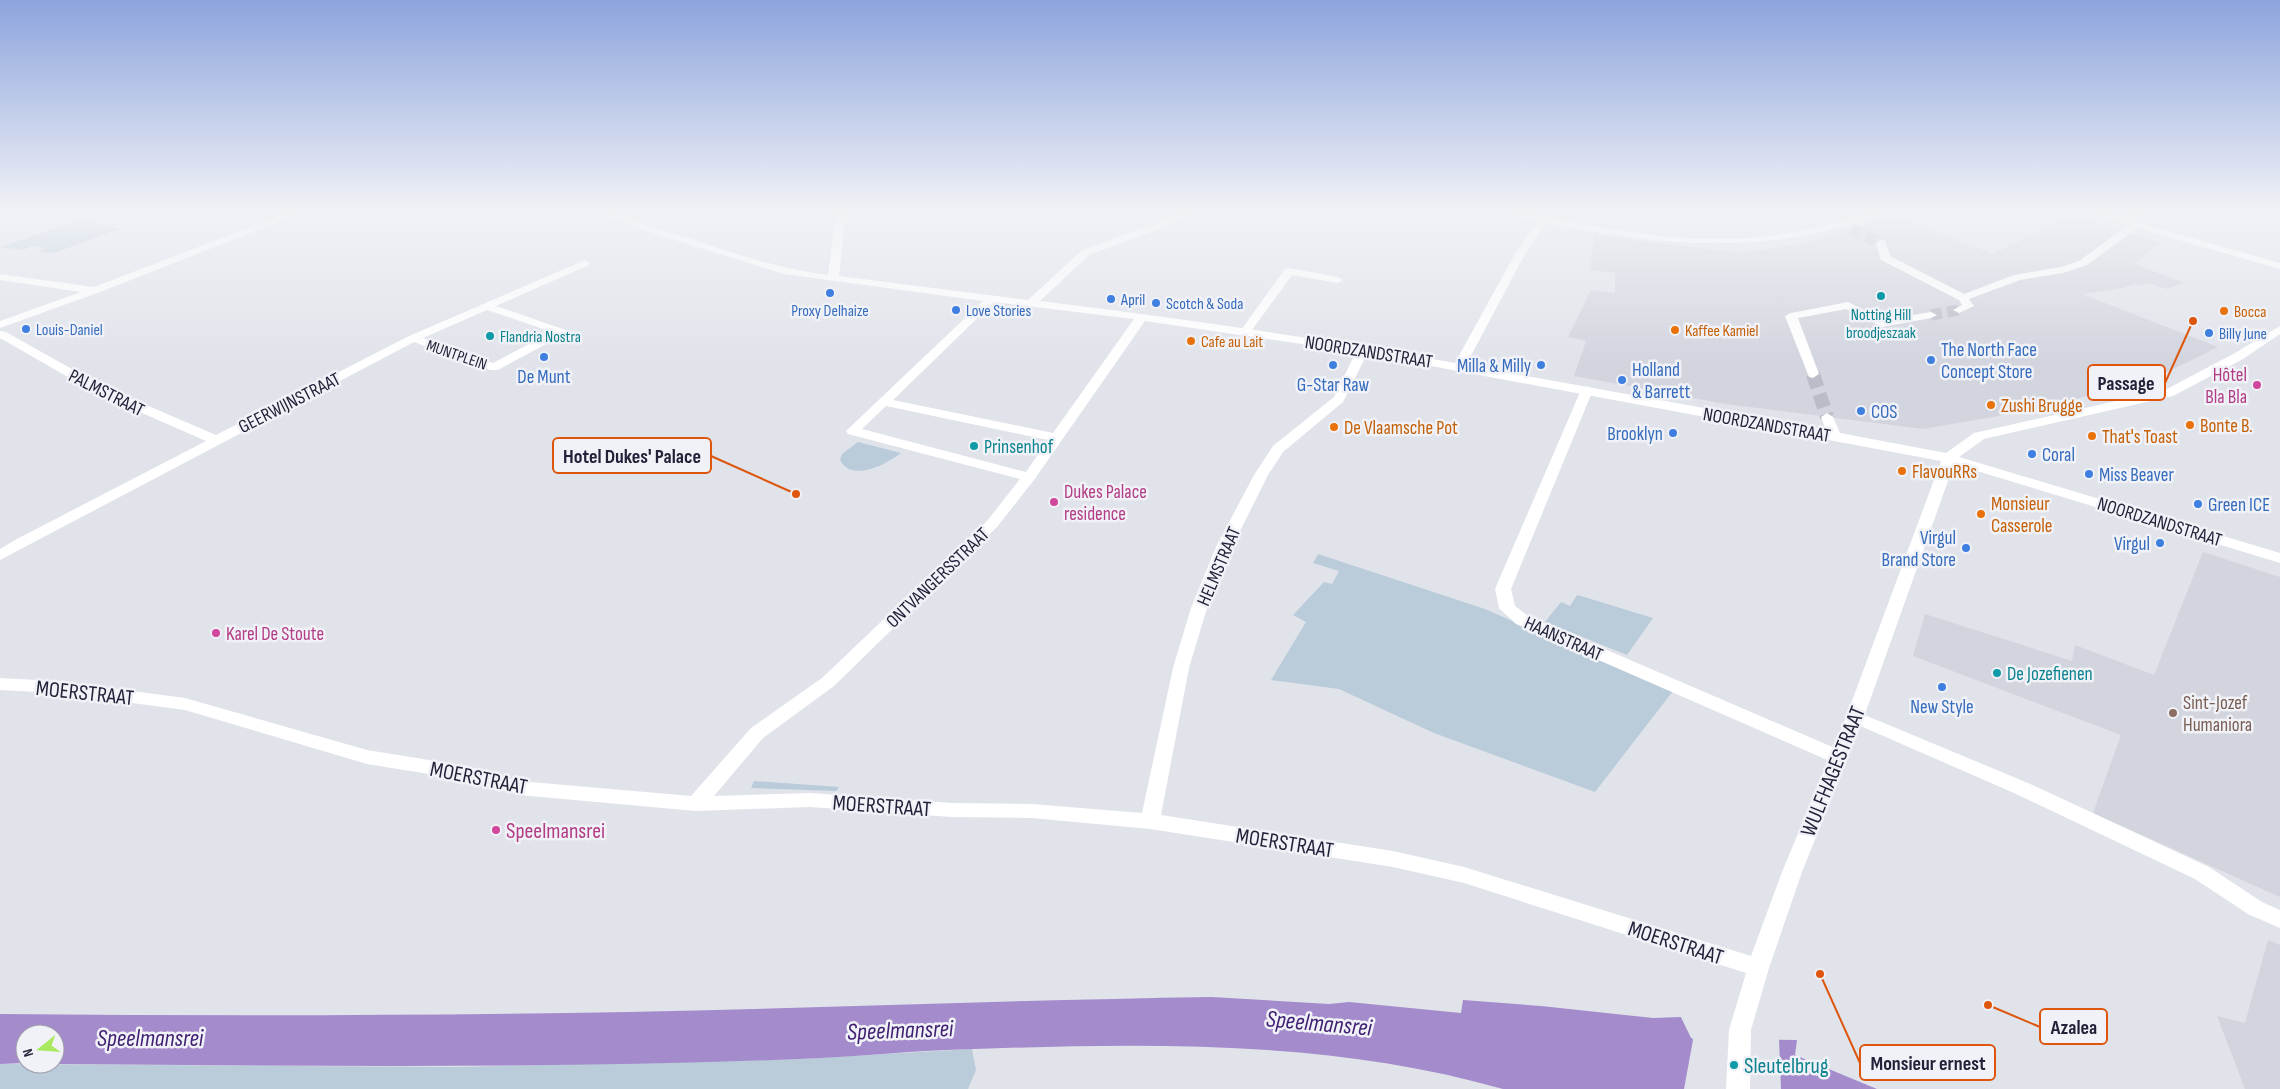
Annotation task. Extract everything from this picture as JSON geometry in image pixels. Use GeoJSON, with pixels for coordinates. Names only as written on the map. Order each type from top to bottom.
{"type":"FeatureCollection","features":[{"type":"Feature","properties":{"kind":"street"},"geometry":{"type":"LineString","coordinates":[[1,329],[172,261]]}},
{"type":"Feature","properties":{"kind":"street","name":"NOORDZANDSTRAAT"},"geometry":{"type":"LineString","coordinates":[[751,261],[784,271],[833,279],[1142,317],[1364,350],[1459,366],[1949,458],[2280,558]]}},
{"type":"Feature","properties":{"kind":"street"},"geometry":{"type":"LineString","coordinates":[[833,279],[835,261]]}},
{"type":"Feature","properties":{"kind":"street"},"geometry":{"type":"LineString","coordinates":[[1030,304],[1077,261]]}},
{"type":"Feature","properties":{"kind":"street"},"geometry":{"type":"LineString","coordinates":[[1459,366],[1516,261]]}},
{"type":"Feature","properties":{"kind":"street"},"geometry":{"type":"LineString","coordinates":[[1890,261],[1963,298],[1968,306],[1959,310]]}},
{"type":"Feature","properties":{"kind":"street"},"geometry":{"type":"LineString","coordinates":[[1963,298],[2018,277],[2063,270],[2086,261]]}},
{"type":"Feature","properties":{"kind":"street"},"geometry":{"type":"LineString","coordinates":[[2262,261],[2280,266]]}},
{"type":"Feature","properties":{"kind":"street","name":"GEERWIJNSTRAAT"},"geometry":{"type":"LineString","coordinates":[[0,555],[413,338],[585,263]]}},
{"type":"Feature","properties":{"kind":"street"},"geometry":{"type":"LineString","coordinates":[[1245,332],[1289,271],[1338,280]]}},
{"type":"Feature","properties":{"kind":"street"},"geometry":{"type":"LineString","coordinates":[[0,277],[96,290]]}},
{"type":"Feature","properties":{"kind":"street"},"geometry":{"type":"LineString","coordinates":[[992,298],[853,431],[1028,477]]}},
{"type":"Feature","properties":{"kind":"street","name":"MUNTPLEIN"},"geometry":{"type":"LineString","coordinates":[[413,338],[494,367],[562,332],[486,306]]}},
{"type":"Feature","properties":{"kind":"street"},"geometry":{"type":"LineString","coordinates":[[1813,374],[1791,316],[1848,306],[1882,324],[1931,315]]}},
{"type":"Feature","properties":{"kind":"street","name":"ONTVANGERSSTRAAT"},"geometry":{"type":"LineString","coordinates":[[696,804],[757,733],[828,682],[981,537],[1028,477],[1142,317]]}},
{"type":"Feature","properties":{"kind":"street","name":"PALMSTRAAT"},"geometry":{"type":"LineString","coordinates":[[1,329],[106,392],[145,412],[216,440]]}},
{"type":"Feature","properties":{"kind":"street"},"geometry":{"type":"LineString","coordinates":[[1949,458],[1979,436],[2169,393],[2239,356],[2280,329]]}},
{"type":"Feature","properties":{"kind":"street","name":"HELMSTRAAT"},"geometry":{"type":"LineString","coordinates":[[1150,821],[1182,668],[1199,608],[1224,547],[1261,475],[1278,448],[1339,399],[1364,350]]}},
{"type":"Feature","properties":{"kind":"street","name":"HAANSTRAAT"},"geometry":{"type":"LineString","coordinates":[[1587,390],[1503,589],[1508,608],[1522,620],[1838,757]]}},
{"type":"Feature","properties":{"kind":"street"},"geometry":{"type":"LineString","coordinates":[[884,402],[1056,438]]}},
{"type":"Feature","properties":{"kind":"street"},"geometry":{"type":"LineString","coordinates":[[1827,417],[1834,436]]}},
{"type":"Feature","properties":{"kind":"street","name":"WULFHAGESTRAAT"},"geometry":{"type":"LineString","coordinates":[[1738,1089],[1740,1030],[1758,968],[1792,872],[1855,717],[1949,458]]}},
{"type":"Feature","properties":{"kind":"street","name":"MOERSTRAAT"},"geometry":{"type":"LineString","coordinates":[[0,684],[57,687],[185,704],[367,757],[466,773],[519,788],[696,804],[810,800],[952,810],[1032,812],[1150,821],[1393,859],[1464,875],[1758,968]]}},
{"type":"Feature","properties":{"kind":"street"},"geometry":{"type":"LineString","coordinates":[[1855,717],[2021,788],[2202,873],[2255,908],[2280,919]]}},
{"type":"Feature","properties":{"kind":"shaded area"},"geometry":{"type":"Polygon","coordinates":[[[1591,261],[2138,261],[2134,264],[2185,283],[2166,289],[2149,283],[2140,286],[2134,284],[2123,288],[2082,294],[2218,347],[2161,375],[2094,394],[2038,409],[1923,429],[1726,404],[1574,376],[1586,341],[1568,337],[1591,290],[1615,293],[1615,273],[1590,270],[1591,261]]]}},
{"type":"Feature","properties":{"kind":"shaded area"},"geometry":{"type":"Polygon","coordinates":[[[858,442],[901,453],[879,466],[861,471],[853,470],[845,467],[840,460],[842,454],[858,442]]]}},
{"type":"Feature","properties":{"kind":"shaded area","name":"Sint-Jozef Humaniora"},"geometry":{"type":"Polygon","coordinates":[[[2203,552],[2280,577],[2280,897],[2093,813],[2121,735],[1913,656],[1925,614],[2072,661],[2075,645],[2154,675],[2203,552]]]}},
{"type":"Feature","properties":{"kind":"shaded area"},"geometry":{"type":"Polygon","coordinates":[[[1318,554],[1485,609],[1673,691],[1595,792],[1434,733],[1339,689],[1271,680],[1306,622],[1293,615],[1324,582],[1332,584],[1339,571],[1313,563],[1318,554]]]}},
{"type":"Feature","properties":{"kind":"shaded area"},"geometry":{"type":"Polygon","coordinates":[[[1577,595],[1653,618],[1627,655],[1545,622],[1561,602],[1570,606],[1577,595]]]}},
{"type":"Feature","properties":{"kind":"shaded area"},"geometry":{"type":"Polygon","coordinates":[[[754,781],[839,787],[836,791],[751,788],[754,781]]]}},
{"type":"Feature","properties":{"kind":"shaded area"},"geometry":{"type":"Polygon","coordinates":[[[2268,940],[2280,945],[2280,1089],[2245,1089],[2217,1016],[2245,1023],[2268,940]]]}},
{"type":"Feature","properties":{"kind":"shaded area"},"geometry":{"type":"Polygon","coordinates":[[[972,1049],[976,1070],[968,1089],[0,1089],[0,1064],[15,1064],[15,1074],[65,1074],[65,1064],[456,1067],[800,1059],[972,1049]]]}},
{"type":"Feature","properties":{"kind":"water"},"geometry":{"type":"Polygon","coordinates":[[[1212,997],[1329,1004],[1349,1002],[1461,1013],[1463,1000],[1653,1018],[1681,1017],[1691,1038],[1797,1040],[1795,1055],[1877,1089],[1503,1089],[1438,1073],[1373,1061],[1307,1053],[1174,1046],[1040,1047],[908,1052],[799,1059],[613,1064],[427,1066],[65,1064],[65,1024],[15,1024],[15,1063],[0,1064],[0,1014],[314,1015],[549,1013],[1212,997]]]}},
{"type":"Feature","properties":{"kind":"pier","name":"Sleutelbrug"},"geometry":{"type":"Polygon","coordinates":[[[1681,1017],[1693,1035],[1779,1039],[1781,1089],[1684,1089],[1693,1040],[1681,1017]]]}},
{"type":"Feature","properties":{"kind":"tunnel"},"geometry":{"type":"LineString","coordinates":[[1931,315],[1959,310]]}},
{"type":"Feature","properties":{"kind":"tunnel"},"geometry":{"type":"LineString","coordinates":[[1813,374],[1827,417]]}},
{"type":"Feature","properties":{"kind":"place","name":"Proxy Delhaize"},"geometry":{"type":"Point","coordinates":[830,293]}},
{"type":"Feature","properties":{"kind":"place","name":"Notting Hill broodjeszaak"},"geometry":{"type":"Point","coordinates":[1881,296]}},
{"type":"Feature","properties":{"kind":"place","name":"April"},"geometry":{"type":"Point","coordinates":[1111,299]}},
{"type":"Feature","properties":{"kind":"place","name":"Scotch & Soda"},"geometry":{"type":"Point","coordinates":[1156,303]}},
{"type":"Feature","properties":{"kind":"place","name":"Love Stories"},"geometry":{"type":"Point","coordinates":[956,310]}},
{"type":"Feature","properties":{"kind":"place","name":"Bocca"},"geometry":{"type":"Point","coordinates":[2224,311]}},
{"type":"Feature","properties":{"kind":"place","name":"Passage"},"geometry":{"type":"Point","coordinates":[2193,321]}},
{"type":"Feature","properties":{"kind":"place","name":"Louis-Daniel"},"geometry":{"type":"Point","coordinates":[26,329]}},
{"type":"Feature","properties":{"kind":"place","name":"Kaffee Kamiel"},"geometry":{"type":"Point","coordinates":[1675,330]}},
{"type":"Feature","properties":{"kind":"place","name":"Billy June"},"geometry":{"type":"Point","coordinates":[2209,333]}},
{"type":"Feature","properties":{"kind":"place","name":"Flandria Nostra"},"geometry":{"type":"Point","coordinates":[490,336]}},
{"type":"Feature","properties":{"kind":"place","name":"Cafe au Lait"},"geometry":{"type":"Point","coordinates":[1191,341]}},
{"type":"Feature","properties":{"kind":"place","name":"De Munt"},"geometry":{"type":"Point","coordinates":[544,357]}},
{"type":"Feature","properties":{"kind":"place","name":"The North Face Concept Store"},"geometry":{"type":"Point","coordinates":[1931,360]}},
{"type":"Feature","properties":{"kind":"place","name":"G-Star Raw"},"geometry":{"type":"Point","coordinates":[1333,365]}},
{"type":"Feature","properties":{"kind":"place","name":"Milla & Milly"},"geometry":{"type":"Point","coordinates":[1541,365]}},
{"type":"Feature","properties":{"kind":"place","name":"Holland & Barrett"},"geometry":{"type":"Point","coordinates":[1622,380]}},
{"type":"Feature","properties":{"kind":"place","name":"Hôtel Bla Bla"},"geometry":{"type":"Point","coordinates":[2257,385]}},
{"type":"Feature","properties":{"kind":"place","name":"Zushi Brugge"},"geometry":{"type":"Point","coordinates":[1991,405]}},
{"type":"Feature","properties":{"kind":"place","name":"COS"},"geometry":{"type":"Point","coordinates":[1861,411]}},
{"type":"Feature","properties":{"kind":"place","name":"Bonte B."},"geometry":{"type":"Point","coordinates":[2190,425]}},
{"type":"Feature","properties":{"kind":"place","name":"De Vlaamsche Pot"},"geometry":{"type":"Point","coordinates":[1334,427]}},
{"type":"Feature","properties":{"kind":"place","name":"Brooklyn"},"geometry":{"type":"Point","coordinates":[1673,433]}},
{"type":"Feature","properties":{"kind":"place","name":"That's Toast"},"geometry":{"type":"Point","coordinates":[2092,436]}},
{"type":"Feature","properties":{"kind":"place","name":"Prinsenhof"},"geometry":{"type":"Point","coordinates":[974,446]}},
{"type":"Feature","properties":{"kind":"place","name":"Coral"},"geometry":{"type":"Point","coordinates":[2032,454]}},
{"type":"Feature","properties":{"kind":"place","name":"FlavouRRs"},"geometry":{"type":"Point","coordinates":[1902,471]}},
{"type":"Feature","properties":{"kind":"place","name":"Miss Beaver"},"geometry":{"type":"Point","coordinates":[2089,474]}},
{"type":"Feature","properties":{"kind":"place","name":"Hotel Dukes' Palace"},"geometry":{"type":"Point","coordinates":[796,494]}},
{"type":"Feature","properties":{"kind":"place","name":"Dukes Palace residence"},"geometry":{"type":"Point","coordinates":[1054,502]}},
{"type":"Feature","properties":{"kind":"place","name":"Green ICE"},"geometry":{"type":"Point","coordinates":[2198,504]}},
{"type":"Feature","properties":{"kind":"place","name":"Monsieur Casserole"},"geometry":{"type":"Point","coordinates":[1981,514]}},
{"type":"Feature","properties":{"kind":"place","name":"Virgul"},"geometry":{"type":"Point","coordinates":[2160,543]}},
{"type":"Feature","properties":{"kind":"place","name":"Virgul Brand Store"},"geometry":{"type":"Point","coordinates":[1966,548]}},
{"type":"Feature","properties":{"kind":"place","name":"Karel De Stoute"},"geometry":{"type":"Point","coordinates":[216,633]}},
{"type":"Feature","properties":{"kind":"place","name":"De Jozefienen"},"geometry":{"type":"Point","coordinates":[1997,673]}},
{"type":"Feature","properties":{"kind":"place","name":"New Style"},"geometry":{"type":"Point","coordinates":[1942,687]}},
{"type":"Feature","properties":{"kind":"place","name":"Sint-Jozef Humaniora"},"geometry":{"type":"Point","coordinates":[2173,713]}},
{"type":"Feature","properties":{"kind":"place","name":"Speelmansrei"},"geometry":{"type":"Point","coordinates":[496,830]}},
{"type":"Feature","properties":{"kind":"place","name":"Monsieur ernest"},"geometry":{"type":"Point","coordinates":[1820,974]}},
{"type":"Feature","properties":{"kind":"place","name":"Azalea"},"geometry":{"type":"Point","coordinates":[1988,1005]}},
{"type":"Feature","properties":{"kind":"place","name":"Sleutelbrug"},"geometry":{"type":"Point","coordinates":[1734,1065]}}]}
